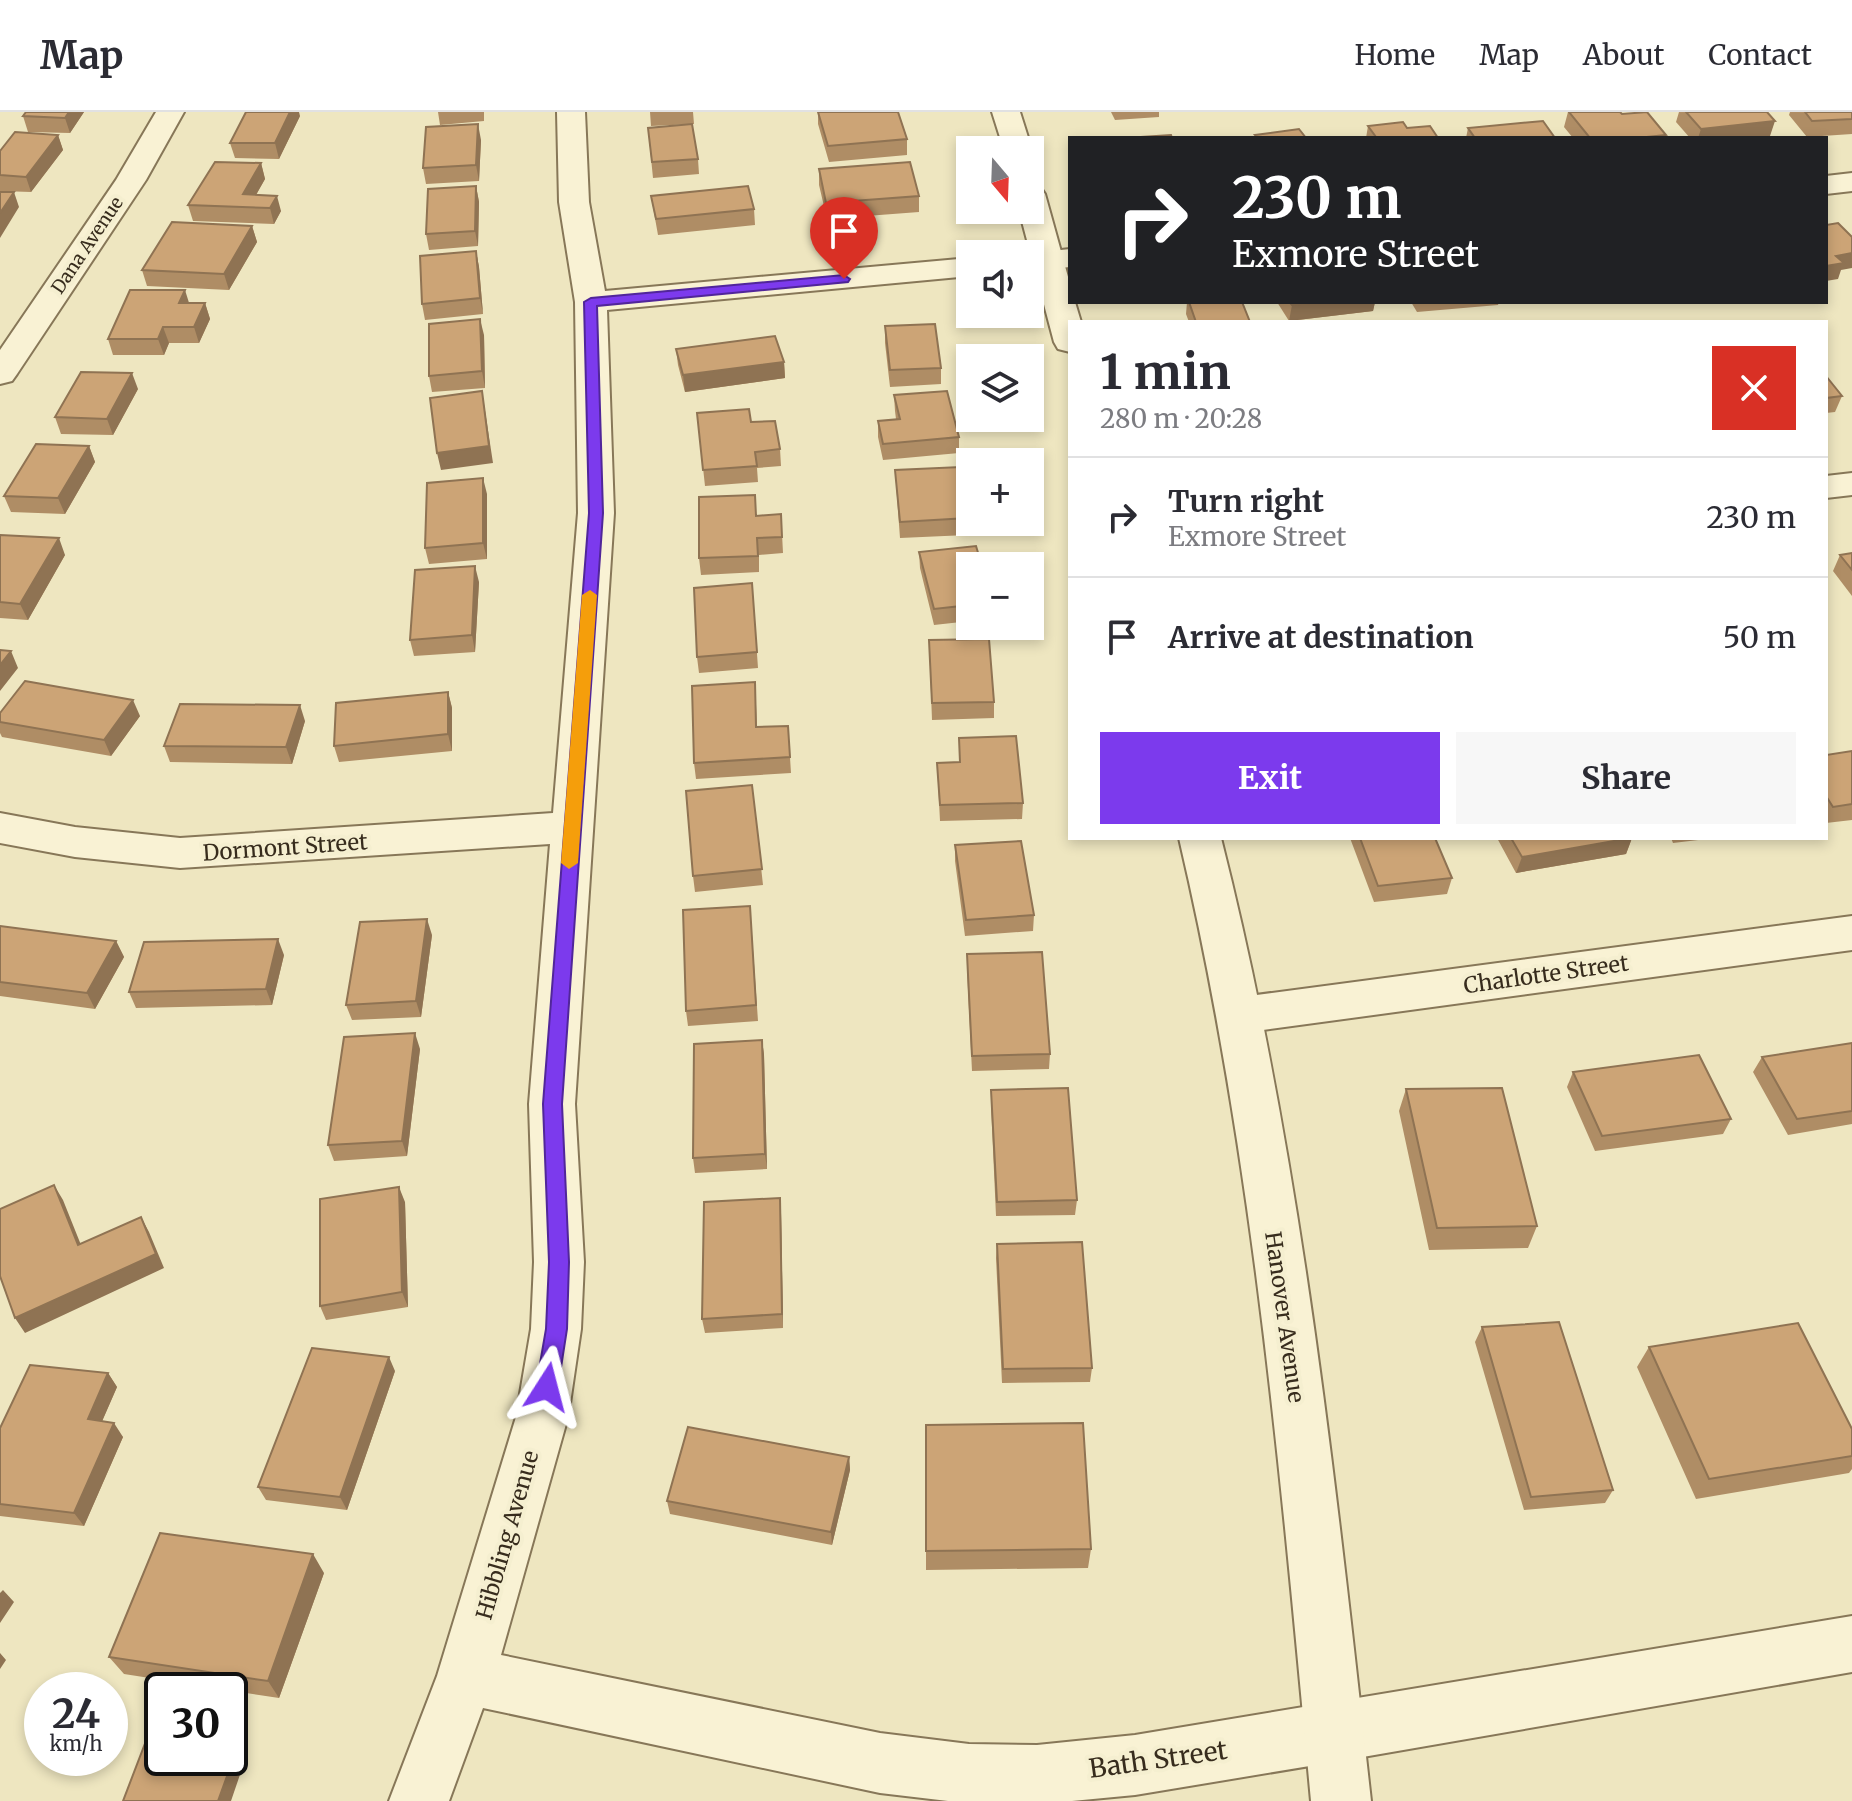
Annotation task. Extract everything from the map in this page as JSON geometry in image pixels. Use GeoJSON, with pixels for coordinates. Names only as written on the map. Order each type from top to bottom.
{"type":"FeatureCollection","features":[{"type":"Feature","properties":{"kind":"street","name":"Dana Avenue"},"geometry":{"type":"LineString","coordinates":[[0,374],[131,180],[170,112]]}},
{"type":"Feature","properties":{"kind":"street","name":"Hibbling Avenue"},"geometry":{"type":"LineString","coordinates":[[419,1801],[466,1676],[542,1417],[556,1329],[559,1262],[552,1104],[596,513],[591,302],[574,202],[571,112]]}},
{"type":"Feature","properties":{"kind":"street"},"geometry":{"type":"LineString","coordinates":[[1006,112],[1014,136]]}},
{"type":"Feature","properties":{"kind":"street"},"geometry":{"type":"LineString","coordinates":[[1828,185],[1852,182]]}},
{"type":"Feature","properties":{"kind":"street"},"geometry":{"type":"LineString","coordinates":[[1039,224],[1068,334]]}},
{"type":"Feature","properties":{"kind":"street"},"geometry":{"type":"LineString","coordinates":[[591,302],[956,268]]}},
{"type":"Feature","properties":{"kind":"street"},"geometry":{"type":"LineString","coordinates":[[1828,487],[1852,484]]}},
{"type":"Feature","properties":{"kind":"street","name":"Dormont Street"},"geometry":{"type":"LineString","coordinates":[[0,828],[142,851],[194,853],[572,827]]}},
{"type":"Feature","properties":{"kind":"street","name":"Hanover Avenue"},"geometry":{"type":"LineString","coordinates":[[1200,840],[1241,1015],[1280,1272],[1322,1598],[1341,1801]]}},
{"type":"Feature","properties":{"kind":"street","name":"Charlotte Street"},"geometry":{"type":"LineString","coordinates":[[1241,1015],[1852,933]]}},
{"type":"Feature","properties":{"kind":"street","name":"Bath Street"},"geometry":{"type":"LineString","coordinates":[[466,1676],[880,1763],[969,1774],[1037,1775],[1135,1765],[1852,1644]]}},
{"type":"Feature","properties":{"kind":"building"},"geometry":{"type":"Polygon","coordinates":[[[26,112],[69,112],[65,118],[23,116],[26,112]]]}},
{"type":"Feature","properties":{"kind":"building"},"geometry":{"type":"Polygon","coordinates":[[[246,112],[290,112],[275,143],[230,143],[246,112]]]}},
{"type":"Feature","properties":{"kind":"building"},"geometry":{"type":"Polygon","coordinates":[[[818,112],[898,112],[907,139],[828,146],[818,112]]]}},
{"type":"Feature","properties":{"kind":"building"},"geometry":{"type":"Polygon","coordinates":[[[1569,112],[1647,112],[1666,135],[1656,136],[1588,136],[1569,112]]]}},
{"type":"Feature","properties":{"kind":"building"},"geometry":{"type":"Polygon","coordinates":[[[1686,112],[1767,112],[1775,121],[1701,129],[1686,112]]]}},
{"type":"Feature","properties":{"kind":"building"},"geometry":{"type":"Polygon","coordinates":[[[1805,112],[1852,112],[1852,119],[1812,121],[1805,112]]]}},
{"type":"Feature","properties":{"kind":"building"},"geometry":{"type":"Polygon","coordinates":[[[1543,121],[1554,136],[1474,136],[1468,128],[1543,121]]]}},
{"type":"Feature","properties":{"kind":"building"},"geometry":{"type":"Polygon","coordinates":[[[1403,122],[1407,128],[1430,126],[1437,136],[1375,136],[1368,126],[1403,122]]]}},
{"type":"Feature","properties":{"kind":"building"},"geometry":{"type":"Polygon","coordinates":[[[478,124],[476,165],[423,168],[426,127],[478,124]]]}},
{"type":"Feature","properties":{"kind":"building"},"geometry":{"type":"Polygon","coordinates":[[[692,124],[698,159],[652,162],[648,128],[692,124]]]}},
{"type":"Feature","properties":{"kind":"building"},"geometry":{"type":"Polygon","coordinates":[[[1299,129],[1304,136],[1256,136],[1299,129]]]}},
{"type":"Feature","properties":{"kind":"building"},"geometry":{"type":"Polygon","coordinates":[[[15,132],[58,135],[26,177],[0,175],[0,151],[15,132]]]}},
{"type":"Feature","properties":{"kind":"building"},"geometry":{"type":"Polygon","coordinates":[[[215,162],[261,163],[243,194],[277,196],[270,208],[188,205],[215,162]]]}},
{"type":"Feature","properties":{"kind":"building"},"geometry":{"type":"Polygon","coordinates":[[[910,162],[919,196],[826,203],[819,169],[910,162]]]}},
{"type":"Feature","properties":{"kind":"building"},"geometry":{"type":"Polygon","coordinates":[[[476,186],[475,231],[426,234],[428,189],[476,186]]]}},
{"type":"Feature","properties":{"kind":"building"},"geometry":{"type":"Polygon","coordinates":[[[748,186],[754,209],[656,219],[651,196],[748,186]]]}},
{"type":"Feature","properties":{"kind":"building"},"geometry":{"type":"Polygon","coordinates":[[[0,192],[14,192],[0,213],[0,192]]]}},
{"type":"Feature","properties":{"kind":"building"},"geometry":{"type":"Polygon","coordinates":[[[172,222],[252,226],[224,274],[142,270],[172,222]]]}},
{"type":"Feature","properties":{"kind":"building"},"geometry":{"type":"Polygon","coordinates":[[[1838,223],[1852,237],[1852,253],[1836,256],[1844,263],[1828,266],[1828,225],[1838,223]]]}},
{"type":"Feature","properties":{"kind":"building"},"geometry":{"type":"Polygon","coordinates":[[[476,251],[480,298],[422,304],[420,256],[476,251]]]}},
{"type":"Feature","properties":{"kind":"building"},"geometry":{"type":"Polygon","coordinates":[[[130,290],[185,290],[179,303],[205,303],[194,327],[163,327],[158,339],[108,339],[130,290]]]}},
{"type":"Feature","properties":{"kind":"building"},"geometry":{"type":"Polygon","coordinates":[[[1190,304],[1243,304],[1249,320],[1195,320],[1190,304]]]}},
{"type":"Feature","properties":{"kind":"building"},"geometry":{"type":"Polygon","coordinates":[[[480,319],[482,371],[429,376],[429,324],[480,319]]]}},
{"type":"Feature","properties":{"kind":"building"},"geometry":{"type":"Polygon","coordinates":[[[935,324],[941,368],[890,370],[885,326],[935,324]]]}},
{"type":"Feature","properties":{"kind":"building"},"geometry":{"type":"Polygon","coordinates":[[[775,336],[784,362],[683,375],[676,349],[775,336]]]}},
{"type":"Feature","properties":{"kind":"building"},"geometry":{"type":"Polygon","coordinates":[[[81,372],[132,373],[107,419],[55,417],[81,372]]]}},
{"type":"Feature","properties":{"kind":"building"},"geometry":{"type":"Polygon","coordinates":[[[1828,378],[1842,396],[1828,398],[1828,378]]]}},
{"type":"Feature","properties":{"kind":"building"},"geometry":{"type":"Polygon","coordinates":[[[482,391],[489,446],[437,453],[430,398],[482,391]]]}},
{"type":"Feature","properties":{"kind":"building"},"geometry":{"type":"Polygon","coordinates":[[[947,391],[959,437],[883,444],[878,421],[900,419],[894,395],[947,391]]]}},
{"type":"Feature","properties":{"kind":"building"},"geometry":{"type":"Polygon","coordinates":[[[749,409],[751,422],[775,421],[780,449],[755,452],[757,466],[703,470],[697,413],[749,409]]]}},
{"type":"Feature","properties":{"kind":"building"},"geometry":{"type":"Polygon","coordinates":[[[36,444],[89,446],[58,498],[4,496],[36,444]]]}},
{"type":"Feature","properties":{"kind":"building"},"geometry":{"type":"Polygon","coordinates":[[[956,467],[956,519],[900,522],[895,470],[956,467]]]}},
{"type":"Feature","properties":{"kind":"building"},"geometry":{"type":"Polygon","coordinates":[[[483,478],[483,543],[425,548],[427,483],[483,478]]]}},
{"type":"Feature","properties":{"kind":"building"},"geometry":{"type":"Polygon","coordinates":[[[755,495],[756,516],[781,514],[782,537],[757,538],[758,556],[699,558],[699,497],[755,495]]]}},
{"type":"Feature","properties":{"kind":"building"},"geometry":{"type":"Polygon","coordinates":[[[0,535],[59,538],[20,604],[0,602],[0,535]]]}},
{"type":"Feature","properties":{"kind":"building"},"geometry":{"type":"Polygon","coordinates":[[[976,546],[978,552],[956,552],[956,607],[934,609],[919,552],[976,546]]]}},
{"type":"Feature","properties":{"kind":"building"},"geometry":{"type":"Polygon","coordinates":[[[1852,553],[1852,570],[1840,555],[1852,553]]]}},
{"type":"Feature","properties":{"kind":"building"},"geometry":{"type":"Polygon","coordinates":[[[475,566],[472,635],[410,640],[415,570],[475,566]]]}},
{"type":"Feature","properties":{"kind":"building"},"geometry":{"type":"Polygon","coordinates":[[[752,583],[757,652],[697,657],[694,588],[752,583]]]}},
{"type":"Feature","properties":{"kind":"building"},"geometry":{"type":"Polygon","coordinates":[[[929,640],[989,640],[994,702],[932,703],[929,640]]]}},
{"type":"Feature","properties":{"kind":"building"},"geometry":{"type":"Polygon","coordinates":[[[0,650],[11,651],[0,665],[0,650]]]}},
{"type":"Feature","properties":{"kind":"building"},"geometry":{"type":"Polygon","coordinates":[[[25,681],[133,700],[104,740],[0,722],[0,713],[25,681]]]}},
{"type":"Feature","properties":{"kind":"building"},"geometry":{"type":"Polygon","coordinates":[[[755,682],[756,727],[788,726],[790,757],[694,763],[692,686],[755,682]]]}},
{"type":"Feature","properties":{"kind":"building"},"geometry":{"type":"Polygon","coordinates":[[[448,692],[448,734],[334,746],[336,703],[448,692]]]}},
{"type":"Feature","properties":{"kind":"building"},"geometry":{"type":"Polygon","coordinates":[[[180,704],[300,705],[286,747],[164,746],[180,704]]]}},
{"type":"Feature","properties":{"kind":"building"},"geometry":{"type":"Polygon","coordinates":[[[1016,736],[1023,803],[940,805],[937,763],[960,762],[959,738],[1016,736]]]}},
{"type":"Feature","properties":{"kind":"building"},"geometry":{"type":"Polygon","coordinates":[[[1852,751],[1852,804],[1833,807],[1828,799],[1828,755],[1852,751]]]}},
{"type":"Feature","properties":{"kind":"building"},"geometry":{"type":"Polygon","coordinates":[[[752,785],[762,869],[693,876],[686,791],[752,785]]]}},
{"type":"Feature","properties":{"kind":"building"},"geometry":{"type":"Polygon","coordinates":[[[1361,840],[1436,840],[1452,878],[1378,886],[1361,840]]]}},
{"type":"Feature","properties":{"kind":"building"},"geometry":{"type":"Polygon","coordinates":[[[1512,840],[1620,840],[1522,857],[1512,840]]]}},
{"type":"Feature","properties":{"kind":"building"},"geometry":{"type":"Polygon","coordinates":[[[1021,841],[1034,915],[966,920],[955,845],[1021,841]]]}},
{"type":"Feature","properties":{"kind":"building"},"geometry":{"type":"Polygon","coordinates":[[[750,906],[756,1005],[686,1011],[683,910],[750,906]]]}},
{"type":"Feature","properties":{"kind":"building"},"geometry":{"type":"Polygon","coordinates":[[[427,919],[416,1001],[346,1005],[360,922],[427,919]]]}},
{"type":"Feature","properties":{"kind":"building"},"geometry":{"type":"Polygon","coordinates":[[[0,926],[116,941],[87,993],[0,982],[0,926]]]}},
{"type":"Feature","properties":{"kind":"building"},"geometry":{"type":"Polygon","coordinates":[[[278,939],[266,989],[129,992],[144,942],[278,939]]]}},
{"type":"Feature","properties":{"kind":"building"},"geometry":{"type":"Polygon","coordinates":[[[1042,952],[1050,1054],[972,1056],[967,954],[1042,952]]]}},
{"type":"Feature","properties":{"kind":"building"},"geometry":{"type":"Polygon","coordinates":[[[415,1033],[402,1141],[328,1145],[344,1037],[415,1033]]]}},
{"type":"Feature","properties":{"kind":"building"},"geometry":{"type":"Polygon","coordinates":[[[762,1040],[765,1154],[693,1158],[694,1044],[762,1040]]]}},
{"type":"Feature","properties":{"kind":"building"},"geometry":{"type":"Polygon","coordinates":[[[1852,1043],[1852,1111],[1797,1119],[1762,1057],[1852,1043]]]}},
{"type":"Feature","properties":{"kind":"building"},"geometry":{"type":"Polygon","coordinates":[[[1699,1055],[1731,1119],[1602,1136],[1573,1072],[1699,1055]]]}},
{"type":"Feature","properties":{"kind":"building"},"geometry":{"type":"Polygon","coordinates":[[[1068,1088],[1077,1200],[997,1202],[991,1090],[1068,1088]]]}},
{"type":"Feature","properties":{"kind":"building"},"geometry":{"type":"Polygon","coordinates":[[[1502,1088],[1537,1226],[1437,1228],[1406,1089],[1502,1088]]]}},
{"type":"Feature","properties":{"kind":"building"},"geometry":{"type":"Polygon","coordinates":[[[54,1185],[78,1245],[141,1217],[156,1254],[15,1318],[0,1276],[0,1209],[54,1185]]]}},
{"type":"Feature","properties":{"kind":"building"},"geometry":{"type":"Polygon","coordinates":[[[399,1187],[402,1292],[320,1306],[320,1199],[399,1187]]]}},
{"type":"Feature","properties":{"kind":"building"},"geometry":{"type":"Polygon","coordinates":[[[780,1198],[782,1314],[702,1319],[704,1202],[780,1198]]]}},
{"type":"Feature","properties":{"kind":"building"},"geometry":{"type":"Polygon","coordinates":[[[1082,1242],[1092,1368],[1003,1369],[997,1244],[1082,1242]]]}},
{"type":"Feature","properties":{"kind":"building"},"geometry":{"type":"Polygon","coordinates":[[[1559,1322],[1613,1490],[1531,1497],[1482,1327],[1559,1322]]]}},
{"type":"Feature","properties":{"kind":"building"},"geometry":{"type":"Polygon","coordinates":[[[1798,1323],[1852,1429],[1852,1456],[1709,1479],[1649,1347],[1798,1323]]]}},
{"type":"Feature","properties":{"kind":"building"},"geometry":{"type":"Polygon","coordinates":[[[312,1348],[389,1357],[340,1497],[258,1487],[312,1348]]]}},
{"type":"Feature","properties":{"kind":"building"},"geometry":{"type":"Polygon","coordinates":[[[30,1365],[108,1373],[88,1419],[114,1423],[74,1513],[0,1504],[0,1428],[30,1365]]]}},
{"type":"Feature","properties":{"kind":"building"},"geometry":{"type":"Polygon","coordinates":[[[1083,1423],[1091,1549],[926,1551],[926,1425],[1083,1423]]]}},
{"type":"Feature","properties":{"kind":"building"},"geometry":{"type":"Polygon","coordinates":[[[688,1427],[849,1457],[831,1532],[667,1501],[688,1427]]]}},
{"type":"Feature","properties":{"kind":"building"},"geometry":{"type":"Polygon","coordinates":[[[160,1533],[313,1554],[268,1681],[248,1678],[248,1672],[208,1672],[109,1657],[160,1533]]]}},
{"type":"Feature","properties":{"kind":"building"},"geometry":{"type":"Polygon","coordinates":[[[144,1746],[144,1776],[227,1776],[218,1801],[123,1801],[144,1746]]]}},
{"type":"Feature","properties":{"kind":"slow traffic"},"geometry":{"type":"LineString","coordinates":[[569,863],[590,595]]}},
{"type":"Feature","properties":{"kind":"route"},"geometry":{"type":"LineString","coordinates":[[547,1387],[556,1329],[559,1262],[552,1104],[596,513],[591,302],[844,279]]}}]}
